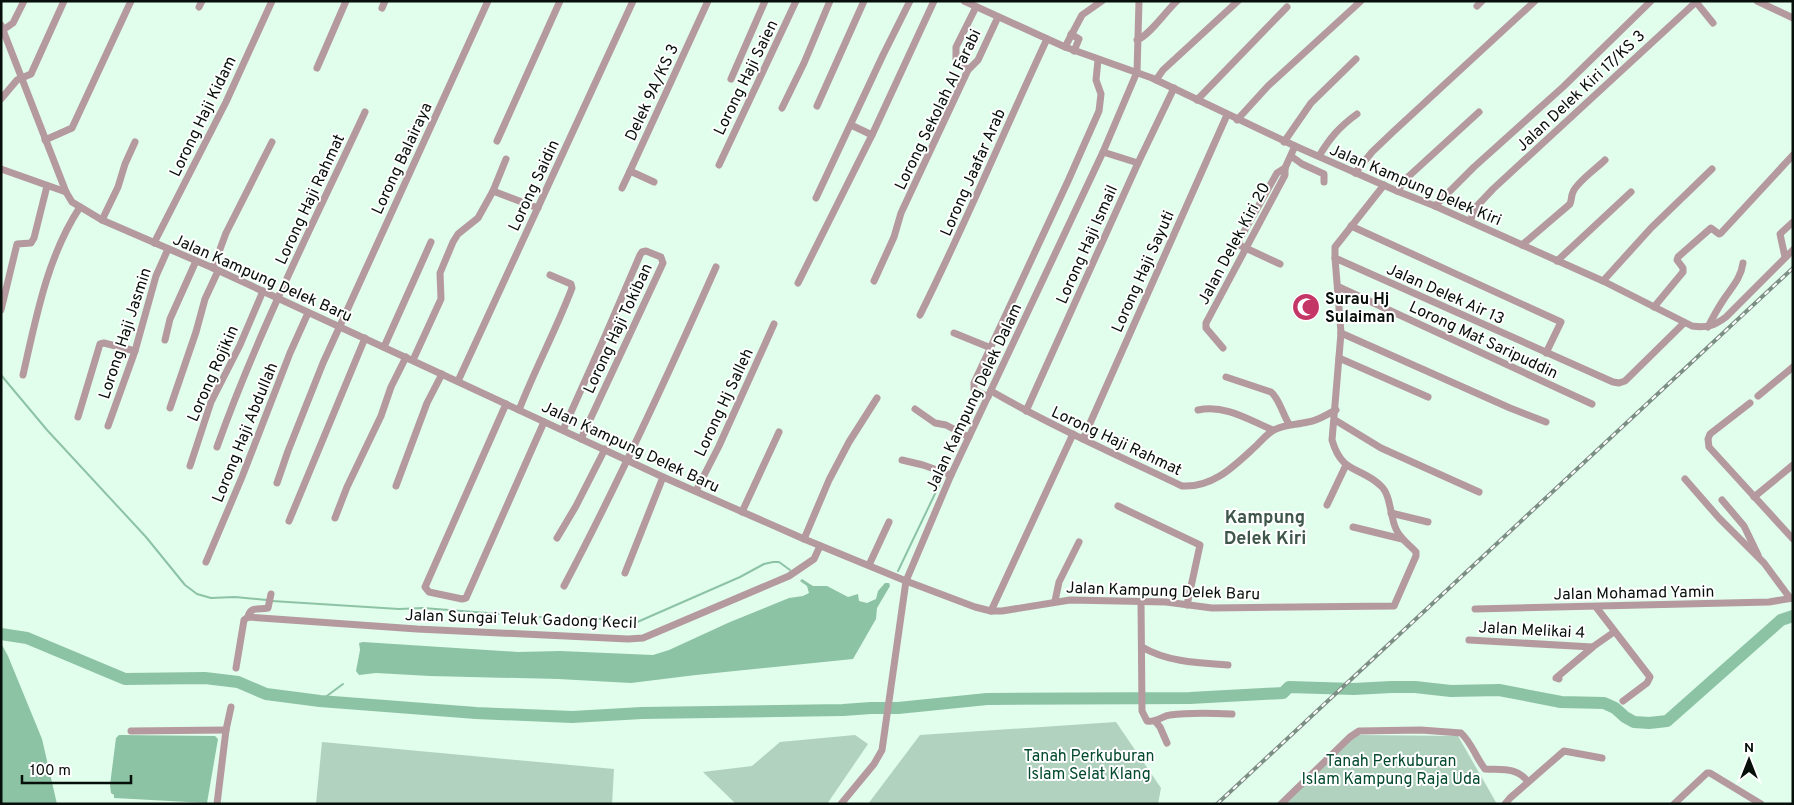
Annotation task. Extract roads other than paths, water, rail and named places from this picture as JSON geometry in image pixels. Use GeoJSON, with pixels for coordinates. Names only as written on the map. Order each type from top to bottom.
{"type":"FeatureCollection","features":[{"type":"Feature","properties":{"kind":"street"},"geometry":{"type":"LineString","coordinates":[[2,27],[13,23],[24,1]]}},
{"type":"Feature","properties":{"kind":"street"},"geometry":{"type":"LineString","coordinates":[[1,99],[13,84],[31,74],[64,1]]}},
{"type":"Feature","properties":{"kind":"street"},"geometry":{"type":"LineString","coordinates":[[45,140],[72,128],[131,1]]}},
{"type":"Feature","properties":{"kind":"street","name":"Lorong Haji Kidam"},"geometry":{"type":"LineString","coordinates":[[154,243],[226,102],[272,1]]}},
{"type":"Feature","properties":{"kind":"street"},"geometry":{"type":"LineString","coordinates":[[316,68],[346,1]]}},
{"type":"Feature","properties":{"kind":"street","name":"Lorong Balairaya"},"geometry":{"type":"LineString","coordinates":[[277,483],[288,451],[340,327],[488,1]]}},
{"type":"Feature","properties":{"kind":"street"},"geometry":{"type":"LineString","coordinates":[[497,140],[560,1]]}},
{"type":"Feature","properties":{"kind":"street","name":"Lorong Saidin"},"geometry":{"type":"LineString","coordinates":[[458,381],[633,1]]}},
{"type":"Feature","properties":{"kind":"street","name":"Delek 9A/KS 3"},"geometry":{"type":"LineString","coordinates":[[622,188],[708,1]]}},
{"type":"Feature","properties":{"kind":"street"},"geometry":{"type":"LineString","coordinates":[[731,79],[765,1]]}},
{"type":"Feature","properties":{"kind":"street","name":"Lorong Haji Saien"},"geometry":{"type":"LineString","coordinates":[[719,165],[796,1]]}},
{"type":"Feature","properties":{"kind":"street"},"geometry":{"type":"LineString","coordinates":[[782,108],[804,63],[830,1]]}},
{"type":"Feature","properties":{"kind":"street"},"geometry":{"type":"LineString","coordinates":[[817,106],[864,1]]}},
{"type":"Feature","properties":{"kind":"street"},"geometry":{"type":"LineString","coordinates":[[816,198],[910,1]]}},
{"type":"Feature","properties":{"kind":"street"},"geometry":{"type":"LineString","coordinates":[[798,282],[872,135],[934,1]]}},
{"type":"Feature","properties":{"kind":"street"},"geometry":{"type":"LineString","coordinates":[[1065,47],[1082,15],[1102,1]]}},
{"type":"Feature","properties":{"kind":"street","name":"Jalan Kampung Delek Dalam"},"geometry":{"type":"LineString","coordinates":[[841,804],[874,764],[882,750],[906,581],[947,474],[969,437],[986,394],[1103,152],[1137,72],[1139,1]]}},
{"type":"Feature","properties":{"kind":"street"},"geometry":{"type":"LineString","coordinates":[[1137,40],[1144,37],[1177,1]]}},
{"type":"Feature","properties":{"kind":"street"},"geometry":{"type":"LineString","coordinates":[[1156,80],[1163,70],[1238,1]]}},
{"type":"Feature","properties":{"kind":"street"},"geometry":{"type":"LineString","coordinates":[[1237,120],[1268,86],[1361,1]]}},
{"type":"Feature","properties":{"kind":"street"},"geometry":{"type":"LineString","coordinates":[[1355,173],[1372,152],[1535,1]]}},
{"type":"Feature","properties":{"kind":"street"},"geometry":{"type":"LineString","coordinates":[[1434,206],[1474,167],[1563,87],[1651,1]]}},
{"type":"Feature","properties":{"kind":"street"},"geometry":{"type":"LineString","coordinates":[[1757,1],[1793,18]]}},
{"type":"Feature","properties":{"kind":"street","name":"Jalan Delek Kiri 17/KS 3"},"geometry":{"type":"LineString","coordinates":[[1470,222],[1475,210],[1499,184],[1696,2],[1713,23]]}},
{"type":"Feature","properties":{"kind":"street"},"geometry":{"type":"LineString","coordinates":[[968,70],[956,59],[956,47],[971,3]]}},
{"type":"Feature","properties":{"kind":"street","name":"Jalan Kampung Delek Kiri"},"geometry":{"type":"LineString","coordinates":[[971,3],[1074,51],[1137,72],[1174,88],[1284,142],[1434,206],[1603,282],[1654,306],[1684,323]]}},
{"type":"Feature","properties":{"kind":"street"},"geometry":{"type":"LineString","coordinates":[[1197,100],[1287,8]]}},
{"type":"Feature","properties":{"kind":"street","name":"Lorong Sekolah Al Farabi"},"geometry":{"type":"LineString","coordinates":[[874,282],[894,237],[901,213],[968,70],[978,60],[998,17]]}},
{"type":"Feature","properties":{"kind":"street","name":"Jalan Kampung Delek Baru"},"geometry":{"type":"LineString","coordinates":[[2,27],[66,192],[72,202],[80,207],[102,220],[216,269],[663,477],[820,546],[975,607],[990,611],[1002,611],[1055,601],[1141,601],[1212,608],[1394,606],[1416,556],[1416,552],[1403,539]]}},
{"type":"Feature","properties":{"kind":"street"},"geometry":{"type":"LineString","coordinates":[[1071,34],[1078,39],[1074,51]]}},
{"type":"Feature","properties":{"kind":"street","name":"Lorong Jaafar Arab"},"geometry":{"type":"LineString","coordinates":[[920,315],[952,252],[995,151],[1047,39]]}},
{"type":"Feature","properties":{"kind":"street"},"geometry":{"type":"LineString","coordinates":[[1284,142],[1310,103],[1356,59]]}},
{"type":"Feature","properties":{"kind":"street"},"geometry":{"type":"LineString","coordinates":[[986,394],[974,390],[973,387],[1068,181],[1098,110],[1101,94],[1096,80],[1098,60]]}},
{"type":"Feature","properties":{"kind":"street","name":"Lorong Haji Ismail"},"geometry":{"type":"LineString","coordinates":[[1026,411],[1174,88]]}},
{"type":"Feature","properties":{"kind":"street","name":"Lorong Haji Rahmat"},"geometry":{"type":"LineString","coordinates":[[217,447],[230,411],[278,298],[365,112]]}},
{"type":"Feature","properties":{"kind":"street"},"geometry":{"type":"LineString","coordinates":[[1396,191],[1409,176],[1479,112]]}},
{"type":"Feature","properties":{"kind":"street"},"geometry":{"type":"LineString","coordinates":[[1319,156],[1341,125],[1357,114]]}},
{"type":"Feature","properties":{"kind":"street","name":"Lorong Haji Sayuti"},"geometry":{"type":"LineString","coordinates":[[1083,439],[1227,115]]}},
{"type":"Feature","properties":{"kind":"street"},"geometry":{"type":"LineString","coordinates":[[851,125],[872,135]]}},
{"type":"Feature","properties":{"kind":"street"},"geometry":{"type":"LineString","coordinates":[[102,220],[118,187],[125,164],[135,142]]}},
{"type":"Feature","properties":{"kind":"street"},"geometry":{"type":"LineString","coordinates":[[170,408],[196,332],[226,233],[272,142]]}},
{"type":"Feature","properties":{"kind":"street","name":"Jalan Delek Kiri 20"},"geometry":{"type":"LineString","coordinates":[[1223,348],[1206,328],[1206,323],[1284,175],[1285,168],[1295,146]]}},
{"type":"Feature","properties":{"kind":"street"},"geometry":{"type":"LineString","coordinates":[[1103,152],[1138,163]]}},
{"type":"Feature","properties":{"kind":"street"},"geometry":{"type":"LineString","coordinates":[[1654,306],[1683,272],[1683,268],[1677,260],[1678,257],[1711,228],[1719,234],[1721,233],[1793,155]]}},
{"type":"Feature","properties":{"kind":"street"},"geometry":{"type":"LineString","coordinates":[[1291,156],[1302,164],[1324,174],[1324,182]]}},
{"type":"Feature","properties":{"kind":"street"},"geometry":{"type":"LineString","coordinates":[[335,518],[346,487],[381,416],[391,388],[410,358],[441,299],[440,273],[453,242],[458,234],[478,218],[493,190],[506,159]]}},
{"type":"Feature","properties":{"kind":"street"},"geometry":{"type":"LineString","coordinates":[[1522,245],[1570,204],[1573,199],[1573,192],[1580,183],[1605,160]]}},
{"type":"Feature","properties":{"kind":"street","name":"Jalan Delek Kiri 20"},"geometry":{"type":"LineString","coordinates":[[1246,248],[1237,244],[1277,172],[1285,168]]}},
{"type":"Feature","properties":{"kind":"street"},"geometry":{"type":"LineString","coordinates":[[1,169],[66,192]]}},
{"type":"Feature","properties":{"kind":"street"},"geometry":{"type":"LineString","coordinates":[[1603,282],[1651,228],[1712,169]]}},
{"type":"Feature","properties":{"kind":"street"},"geometry":{"type":"LineString","coordinates":[[630,171],[654,182]]}},
{"type":"Feature","properties":{"kind":"street"},"geometry":{"type":"LineString","coordinates":[[1384,185],[1335,247],[1341,333],[1332,440],[1335,450],[1346,465],[1368,476],[1383,487],[1396,530],[1403,539]]}},
{"type":"Feature","properties":{"kind":"street"},"geometry":{"type":"LineString","coordinates":[[1,310],[16,247],[20,243],[31,243],[34,238],[47,186]]}},
{"type":"Feature","properties":{"kind":"street"},"geometry":{"type":"LineString","coordinates":[[493,190],[538,208]]}},
{"type":"Feature","properties":{"kind":"street"},"geometry":{"type":"LineString","coordinates":[[1557,261],[1631,192]]}},
{"type":"Feature","properties":{"kind":"street"},"geometry":{"type":"LineString","coordinates":[[23,375],[35,321],[53,260],[67,227],[80,207]]}},
{"type":"Feature","properties":{"kind":"street"},"geometry":{"type":"LineString","coordinates":[[1785,257],[1780,234],[1793,222]]}},
{"type":"Feature","properties":{"kind":"street"},"geometry":{"type":"LineString","coordinates":[[1351,226],[1561,322],[1546,353]]}},
{"type":"Feature","properties":{"kind":"street"},"geometry":{"type":"LineString","coordinates":[[384,347],[431,242]]}},
{"type":"Feature","properties":{"kind":"street"},"geometry":{"type":"LineString","coordinates":[[1246,248],[1280,264]]}},
{"type":"Feature","properties":{"kind":"street","name":"Lorong Haji Jasmin"},"geometry":{"type":"LineString","coordinates":[[108,426],[134,351],[156,276],[168,249]]}},
{"type":"Feature","properties":{"kind":"street"},"geometry":{"type":"LineString","coordinates":[[1684,323],[1702,328],[1716,325],[1793,250]]}},
{"type":"Feature","properties":{"kind":"street","name":"Lorong Haji Tokiban"},"geometry":{"type":"LineString","coordinates":[[563,430],[640,255],[646,251],[661,257],[663,263],[581,439]]}},
{"type":"Feature","properties":{"kind":"street","name":"Jalan Delek Air 13"},"geometry":{"type":"LineString","coordinates":[[1335,258],[1613,382],[1625,381],[1684,323]]}},
{"type":"Feature","properties":{"kind":"street"},"geometry":{"type":"LineString","coordinates":[[165,340],[170,319],[196,261]]}},
{"type":"Feature","properties":{"kind":"street"},"geometry":{"type":"LineString","coordinates":[[1708,327],[1722,301],[1739,278],[1742,272],[1742,264]]}},
{"type":"Feature","properties":{"kind":"street"},"geometry":{"type":"LineString","coordinates":[[564,586],[609,499],[716,267]]}},
{"type":"Feature","properties":{"kind":"street"},"geometry":{"type":"LineString","coordinates":[[518,410],[533,374],[556,328],[572,288],[571,284],[550,275]]}},
{"type":"Feature","properties":{"kind":"street","name":"Lorong Mat Saripuddin"},"geometry":{"type":"LineString","coordinates":[[1338,287],[1592,404]]}},
{"type":"Feature","properties":{"kind":"street","name":"Lorong Rojikin"},"geometry":{"type":"LineString","coordinates":[[190,466],[212,402],[263,291]]}},
{"type":"Feature","properties":{"kind":"street","name":"Lorong Haji Abdullah"},"geometry":{"type":"LineString","coordinates":[[206,562],[308,313]]}},
{"type":"Feature","properties":{"kind":"street","name":"Lorong Hj Salleh"},"geometry":{"type":"LineString","coordinates":[[696,491],[723,437],[774,324]]}},
{"type":"Feature","properties":{"kind":"street"},"geometry":{"type":"LineString","coordinates":[[954,333],[990,348]]}},
{"type":"Feature","properties":{"kind":"street"},"geometry":{"type":"LineString","coordinates":[[1341,333],[1546,422]]}},
{"type":"Feature","properties":{"kind":"street"},"geometry":{"type":"LineString","coordinates":[[289,521],[365,338]]}},
{"type":"Feature","properties":{"kind":"street"},"geometry":{"type":"LineString","coordinates":[[78,417],[100,344],[104,343],[134,351]]}},
{"type":"Feature","properties":{"kind":"street"},"geometry":{"type":"LineString","coordinates":[[1339,358],[1428,397]]}},
{"type":"Feature","properties":{"kind":"street"},"geometry":{"type":"LineString","coordinates":[[1758,396],[1792,369]]}},
{"type":"Feature","properties":{"kind":"street"},"geometry":{"type":"LineString","coordinates":[[396,486],[427,403],[442,374]]}},
{"type":"Feature","properties":{"kind":"street"},"geometry":{"type":"LineString","coordinates":[[1226,377],[1276,395],[1281,411],[1289,424]]}},
{"type":"Feature","properties":{"kind":"street","name":"Lorong Haji Rahmat"},"geometry":{"type":"LineString","coordinates":[[986,394],[1026,411],[1182,486],[1198,486],[1215,479],[1228,471],[1273,430],[1289,424],[1309,422],[1336,410]]}},
{"type":"Feature","properties":{"kind":"street"},"geometry":{"type":"LineString","coordinates":[[804,539],[829,480],[849,442],[877,398]]}},
{"type":"Feature","properties":{"kind":"street"},"geometry":{"type":"LineString","coordinates":[[1750,403],[1710,434],[1709,447],[1793,539]]}},
{"type":"Feature","properties":{"kind":"street"},"geometry":{"type":"LineString","coordinates":[[506,404],[425,587],[429,592],[462,600],[466,598],[544,422]]}},
{"type":"Feature","properties":{"kind":"street"},"geometry":{"type":"LineString","coordinates":[[1198,410],[1214,408],[1226,410],[1273,430]]}},
{"type":"Feature","properties":{"kind":"street"},"geometry":{"type":"LineString","coordinates":[[915,410],[935,423],[946,425],[969,437]]}},
{"type":"Feature","properties":{"kind":"street"},"geometry":{"type":"LineString","coordinates":[[1335,420],[1381,448],[1479,492]]}},
{"type":"Feature","properties":{"kind":"street"},"geometry":{"type":"LineString","coordinates":[[742,512],[780,432]]}},
{"type":"Feature","properties":{"kind":"street"},"geometry":{"type":"LineString","coordinates":[[990,611],[1072,434]]}},
{"type":"Feature","properties":{"kind":"street"},"geometry":{"type":"LineString","coordinates":[[557,538],[576,506],[605,449]]}},
{"type":"Feature","properties":{"kind":"street"},"geometry":{"type":"LineString","coordinates":[[902,460],[947,474]]}},
{"type":"Feature","properties":{"kind":"street"},"geometry":{"type":"LineString","coordinates":[[1754,497],[1793,464]]}},
{"type":"Feature","properties":{"kind":"street"},"geometry":{"type":"LineString","coordinates":[[1327,505],[1346,465]]}},
{"type":"Feature","properties":{"kind":"street"},"geometry":{"type":"LineString","coordinates":[[624,573],[663,477]]}},
{"type":"Feature","properties":{"kind":"street"},"geometry":{"type":"LineString","coordinates":[[1685,479],[1719,518],[1760,560],[1792,598]]}},
{"type":"Feature","properties":{"kind":"street"},"geometry":{"type":"LineString","coordinates":[[1722,500],[1744,526],[1760,560]]}},
{"type":"Feature","properties":{"kind":"street"},"geometry":{"type":"LineString","coordinates":[[1118,506],[1200,545],[1187,605]]}},
{"type":"Feature","properties":{"kind":"street"},"geometry":{"type":"LineString","coordinates":[[1391,514],[1428,522]]}},
{"type":"Feature","properties":{"kind":"street"},"geometry":{"type":"LineString","coordinates":[[869,565],[889,522]]}},
{"type":"Feature","properties":{"kind":"street"},"geometry":{"type":"LineString","coordinates":[[1353,526],[1403,539]]}},
{"type":"Feature","properties":{"kind":"street"},"geometry":{"type":"LineString","coordinates":[[1055,601],[1058,582],[1079,542]]}},
{"type":"Feature","properties":{"kind":"street","name":"Jalan Sungai Teluk Gadong Kecil"},"geometry":{"type":"LineString","coordinates":[[251,617],[417,629],[628,639],[643,638],[789,576],[814,559],[820,546]]}},
{"type":"Feature","properties":{"kind":"street"},"geometry":{"type":"LineString","coordinates":[[236,668],[244,620],[251,617],[250,610],[268,608],[271,594]]}},
{"type":"Feature","properties":{"kind":"street","name":"Jalan Mohamad Yamin"},"geometry":{"type":"LineString","coordinates":[[1475,609],[1769,602],[1792,598]]}},
{"type":"Feature","properties":{"kind":"street"},"geometry":{"type":"LineString","coordinates":[[1141,601],[1142,710],[1147,722],[1155,721],[1167,715],[1193,713],[1232,714]]}},
{"type":"Feature","properties":{"kind":"street"},"geometry":{"type":"LineString","coordinates":[[1596,607],[1650,677],[1647,683],[1623,701]]}},
{"type":"Feature","properties":{"kind":"street"},"geometry":{"type":"LineString","coordinates":[[1559,679],[1556,678],[1592,647],[1614,632]]}},
{"type":"Feature","properties":{"kind":"street","name":"Jalan Melikai 4"},"geometry":{"type":"LineString","coordinates":[[1469,640],[1592,647]]}},
{"type":"Feature","properties":{"kind":"street"},"geometry":{"type":"LineString","coordinates":[[1142,647],[1154,654],[1166,657],[1199,663],[1228,665]]}},
{"type":"Feature","properties":{"kind":"street"},"geometry":{"type":"LineString","coordinates":[[217,804],[226,730],[231,707]]}},
{"type":"Feature","properties":{"kind":"street"},"geometry":{"type":"LineString","coordinates":[[1155,721],[1167,742]]}},
{"type":"Feature","properties":{"kind":"street"},"geometry":{"type":"LineString","coordinates":[[131,731],[226,730]]}},
{"type":"Feature","properties":{"kind":"street"},"geometry":{"type":"LineString","coordinates":[[1282,804],[1350,737],[1359,731],[1421,730],[1461,733],[1485,769],[1516,771],[1522,774],[1528,782]]}},
{"type":"Feature","properties":{"kind":"street"},"geometry":{"type":"LineString","coordinates":[[1505,804],[1564,751],[1602,758]]}},
{"type":"Feature","properties":{"kind":"street"},"geometry":{"type":"LineString","coordinates":[[1674,804],[1707,773],[1761,804]]}},
{"type":"Feature","properties":{"kind":"waterway"},"geometry":{"type":"LineString","coordinates":[[1,375],[47,430],[146,537],[185,585],[197,594],[211,598],[235,597],[267,600]]}},
{"type":"Feature","properties":{"kind":"waterway"},"geometry":{"type":"LineString","coordinates":[[898,571],[943,477]]}},
{"type":"Feature","properties":{"kind":"waterway"},"geometry":{"type":"LineString","coordinates":[[272,601],[399,609],[423,608],[567,619],[583,617],[635,623],[740,577],[764,564],[779,562],[790,570]]}},
{"type":"Feature","properties":{"kind":"waterway"},"geometry":{"type":"LineString","coordinates":[[1,634],[27,638],[125,679],[205,678],[238,682],[266,694],[320,701],[476,713],[572,717],[642,713],[843,710],[898,708],[987,699],[1190,698],[1283,693],[1289,687],[1354,689],[1415,687],[1451,691],[1499,690],[1561,702],[1604,703],[1615,708],[1634,722],[1649,723],[1667,721],[1781,620],[1793,616]]}},
{"type":"Feature","properties":{"kind":"waterway"},"geometry":{"type":"LineString","coordinates":[[320,701],[343,684]]}},
{"type":"Feature","properties":{"kind":"railway"},"geometry":{"type":"LineString","coordinates":[[1217,804],[1793,268]]}},
{"type":"Feature","properties":{"kind":"place","name":"Surau Hj Sulaiman"},"geometry":{"type":"Point","coordinates":[1306,307]}},
{"type":"Feature","properties":{"kind":"district","name":"Kampung Delek Kiri"},"geometry":{"type":"Point","coordinates":[1265,527]}},
{"type":"Feature","properties":{"kind":"park label","name":"Tanah Perkuburan Islam Selat Klang"},"geometry":{"type":"Point","coordinates":[1089,764]}},
{"type":"Feature","properties":{"kind":"park label","name":"Tanah Perkuburan Islam Kampung Raja Uda"},"geometry":{"type":"Point","coordinates":[1391,769]}}]}
